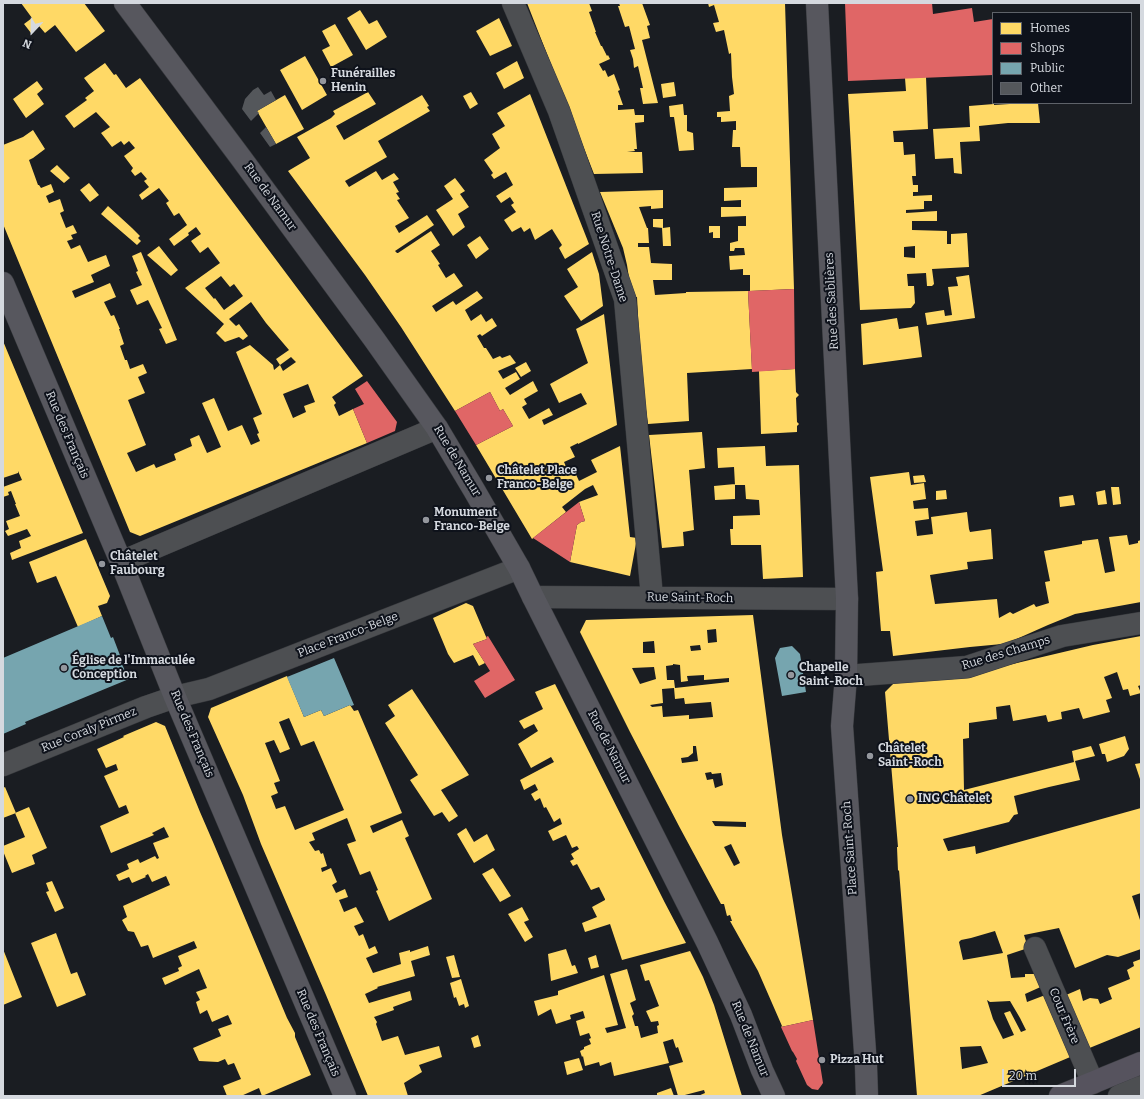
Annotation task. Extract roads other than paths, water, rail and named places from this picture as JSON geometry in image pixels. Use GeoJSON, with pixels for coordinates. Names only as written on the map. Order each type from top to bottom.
{"type":"FeatureCollection","features":[{"type":"Feature","properties":{"kind":"main road","name":"Rue de Namur"},"geometry":{"type":"LineString","coordinates":[[125,3],[374,339],[437,428],[474,490],[519,568],[707,942],[741,1015],[762,1070],[774,1096]]}},
{"type":"Feature","properties":{"kind":"main road","name":"Rue des Sablières"},"geometry":{"type":"LineString","coordinates":[[817,3],[847,599]]}},
{"type":"Feature","properties":{"kind":"main road","name":"Rue des Français"},"geometry":{"type":"LineString","coordinates":[[3,284],[345,1096]]}},
{"type":"Feature","properties":{"kind":"main road","name":"Place Saint-Roch"},"geometry":{"type":"LineString","coordinates":[[847,599],[846,676],[842,726],[866,1059],[867,1096]]}},
{"type":"Feature","properties":{"kind":"main road"},"geometry":{"type":"LineString","coordinates":[[1060,1096],[1141,1063]]}},
{"type":"Feature","properties":{"kind":"street","name":"Rue Notre-Dame"},"geometry":{"type":"LineString","coordinates":[[513,3],[559,111],[625,299],[652,597]]}},
{"type":"Feature","properties":{"kind":"street"},"geometry":{"type":"LineString","coordinates":[[121,562],[437,428]]}},
{"type":"Feature","properties":{"kind":"street","name":"Place Franco-Belge"},"geometry":{"type":"LineString","coordinates":[[176,697],[209,689],[519,568]]}},
{"type":"Feature","properties":{"kind":"street","name":"Rue Saint-Roch"},"geometry":{"type":"LineString","coordinates":[[533,597],[847,599]]}},
{"type":"Feature","properties":{"kind":"street","name":"Rue des Champs"},"geometry":{"type":"LineString","coordinates":[[846,676],[967,667],[1062,636],[1141,623]]}},
{"type":"Feature","properties":{"kind":"street","name":"Rue Coraly Pirmez"},"geometry":{"type":"LineString","coordinates":[[3,765],[146,707],[176,697]]}},
{"type":"Feature","properties":{"kind":"street","name":"Cour Frère"},"geometry":{"type":"LineString","coordinates":[[1035,948],[1093,1083]]}},
{"type":"Feature","properties":{"kind":"street"},"geometry":{"type":"LineString","coordinates":[[1119,1096],[1141,1087]]}},
{"type":"Feature","properties":{"kind":"place","name":"Funérailles Henin"},"geometry":{"type":"Point","coordinates":[323,81]}},
{"type":"Feature","properties":{"kind":"place","name":"Châtelet Place Franco-Belge"},"geometry":{"type":"Point","coordinates":[489,478]}},
{"type":"Feature","properties":{"kind":"place","name":"Monument Franco-Belge"},"geometry":{"type":"Point","coordinates":[426,520]}},
{"type":"Feature","properties":{"kind":"place","name":"Châtelet Faubourg"},"geometry":{"type":"Point","coordinates":[102,564]}},
{"type":"Feature","properties":{"kind":"place","name":"Église de l'Immaculée Conception"},"geometry":{"type":"Point","coordinates":[64,668]}},
{"type":"Feature","properties":{"kind":"place","name":"Chapelle Saint-Roch"},"geometry":{"type":"Point","coordinates":[791,675]}},
{"type":"Feature","properties":{"kind":"place","name":"Châtelet Saint-Roch"},"geometry":{"type":"Point","coordinates":[870,756]}},
{"type":"Feature","properties":{"kind":"place","name":"ING Châtelet"},"geometry":{"type":"Point","coordinates":[910,799]}},
{"type":"Feature","properties":{"kind":"place","name":"Pizza Hut"},"geometry":{"type":"Point","coordinates":[822,1060]}}]}
